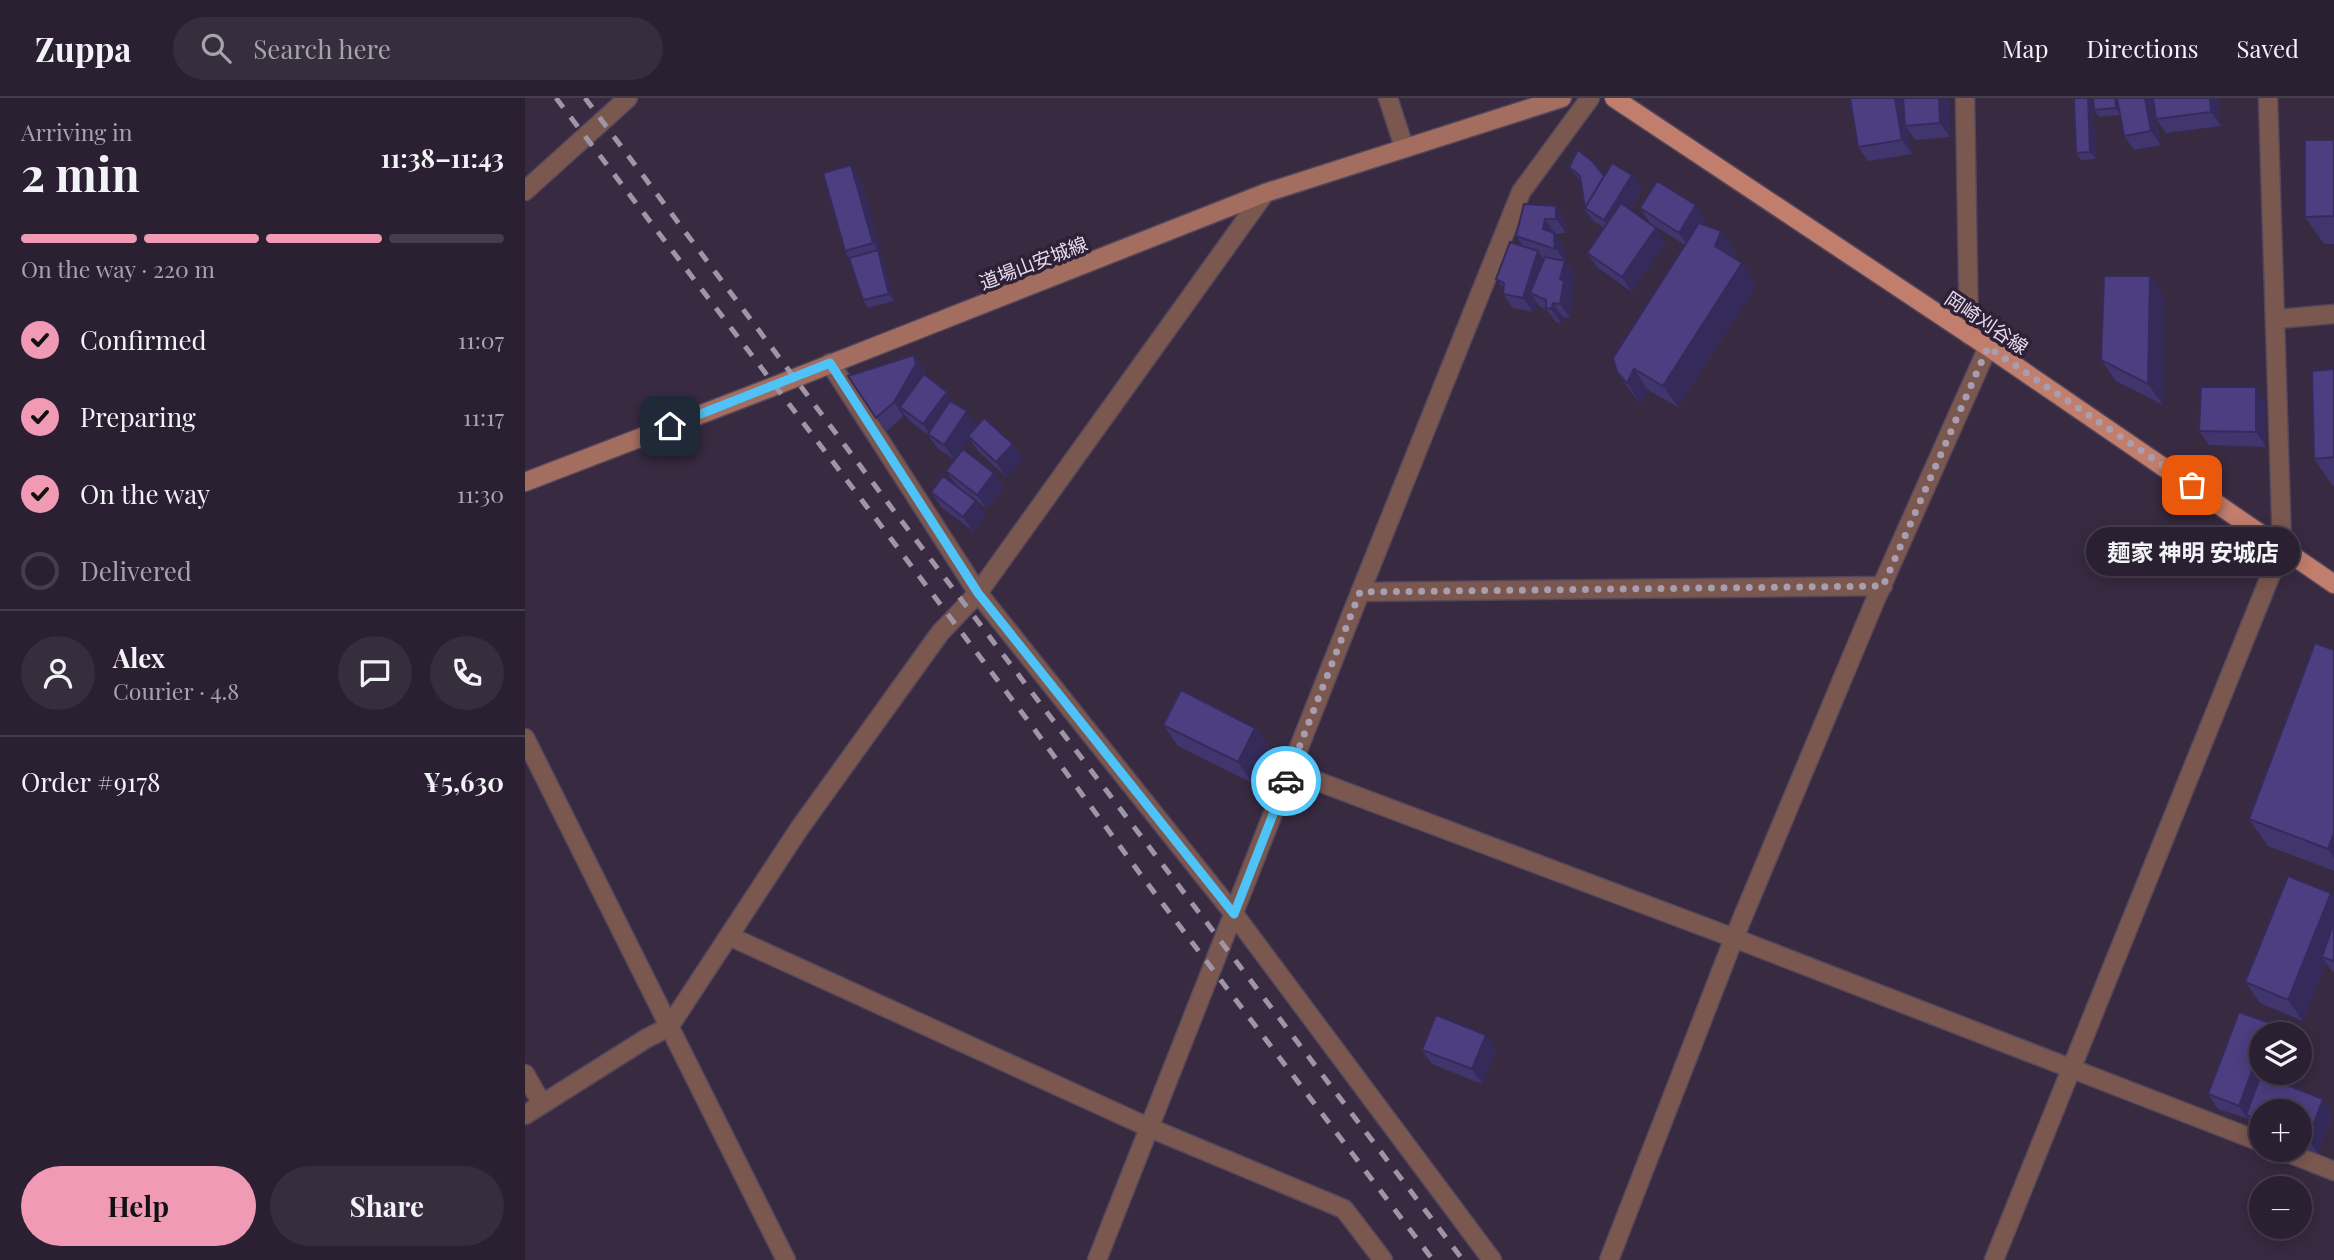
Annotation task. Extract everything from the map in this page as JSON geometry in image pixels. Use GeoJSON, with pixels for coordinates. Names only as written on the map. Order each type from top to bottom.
{"type":"FeatureCollection","features":[{"type":"Feature","properties":{"kind":"main road","name":"道場山安城線"},"geometry":{"type":"LineString","coordinates":[[525,482],[1265,193],[1562,98]]}},
{"type":"Feature","properties":{"kind":"main road","name":"岡崎刈谷線"},"geometry":{"type":"LineString","coordinates":[[1614,98],[1988,347],[2334,584]]}},
{"type":"Feature","properties":{"kind":"street"},"geometry":{"type":"LineString","coordinates":[[525,191],[628,98]]}},
{"type":"Feature","properties":{"kind":"street"},"geometry":{"type":"LineString","coordinates":[[1388,98],[1404,147]]}},
{"type":"Feature","properties":{"kind":"street"},"geometry":{"type":"LineString","coordinates":[[1097,1260],[1521,192],[1590,98]]}},
{"type":"Feature","properties":{"kind":"street"},"geometry":{"type":"LineString","coordinates":[[1965,98],[1969,335]]}},
{"type":"Feature","properties":{"kind":"street"},"geometry":{"type":"LineString","coordinates":[[1994,1260],[2283,547],[2268,98]]}},
{"type":"Feature","properties":{"kind":"street"},"geometry":{"type":"LineString","coordinates":[[525,1115],[669,1027],[800,829],[940,633],[978,593],[1265,193]]}},
{"type":"Feature","properties":{"kind":"street"},"geometry":{"type":"LineString","coordinates":[[2277,320],[2334,314]]}},
{"type":"Feature","properties":{"kind":"street"},"geometry":{"type":"LineString","coordinates":[[1608,1260],[1734,937],[1988,347]]}},
{"type":"Feature","properties":{"kind":"street"},"geometry":{"type":"LineString","coordinates":[[830,363],[978,593],[1234,914],[1492,1260]]}},
{"type":"Feature","properties":{"kind":"street"},"geometry":{"type":"LineString","coordinates":[[1360,592],[1883,586]]}},
{"type":"Feature","properties":{"kind":"street"},"geometry":{"type":"LineString","coordinates":[[525,738],[786,1260]]}},
{"type":"Feature","properties":{"kind":"street"},"geometry":{"type":"LineString","coordinates":[[1290,771],[1734,937],[2249,1137]]}},
{"type":"Feature","properties":{"kind":"street"},"geometry":{"type":"LineString","coordinates":[[729,936],[1150,1128],[1344,1209],[1383,1260]]}},
{"type":"Feature","properties":{"kind":"street"},"geometry":{"type":"LineString","coordinates":[[525,1074],[542,1104]]}},
{"type":"Feature","properties":{"kind":"street"},"geometry":{"type":"LineString","coordinates":[[2311,1162],[2334,1171]]}},
{"type":"Feature","properties":{"kind":"building"},"geometry":{"type":"Polygon","coordinates":[[[1850,98],[1895,98],[1902,140],[1858,147],[1850,98]]]}},
{"type":"Feature","properties":{"kind":"building"},"geometry":{"type":"Polygon","coordinates":[[[1903,98],[1939,98],[1940,123],[1905,126],[1903,98]]]}},
{"type":"Feature","properties":{"kind":"building"},"geometry":{"type":"Polygon","coordinates":[[[2074,98],[2088,98],[2090,152],[2076,153],[2074,98]]]}},
{"type":"Feature","properties":{"kind":"building"},"geometry":{"type":"Polygon","coordinates":[[[2093,98],[2115,98],[2116,108],[2094,110],[2093,98]]]}},
{"type":"Feature","properties":{"kind":"building"},"geometry":{"type":"Polygon","coordinates":[[[2117,98],[2145,98],[2151,131],[2124,136],[2117,98]]]}},
{"type":"Feature","properties":{"kind":"building"},"geometry":{"type":"Polygon","coordinates":[[[2153,98],[2210,98],[2211,112],[2156,119],[2153,98]]]}},
{"type":"Feature","properties":{"kind":"building"},"geometry":{"type":"Polygon","coordinates":[[[2305,140],[2334,140],[2334,216],[2305,217],[2305,140]]]}},
{"type":"Feature","properties":{"kind":"building"},"geometry":{"type":"Polygon","coordinates":[[[1578,150],[1592,161],[1604,176],[1585,208],[1580,176],[1569,167],[1578,150]]]}},
{"type":"Feature","properties":{"kind":"building"},"geometry":{"type":"Polygon","coordinates":[[[1612,163],[1632,175],[1604,220],[1585,208],[1612,163]]]}},
{"type":"Feature","properties":{"kind":"building"},"geometry":{"type":"Polygon","coordinates":[[[851,165],[873,243],[845,251],[823,173],[851,165]]]}},
{"type":"Feature","properties":{"kind":"building"},"geometry":{"type":"Polygon","coordinates":[[[1657,181],[1696,205],[1679,233],[1640,208],[1657,181]]]}},
{"type":"Feature","properties":{"kind":"building"},"geometry":{"type":"Polygon","coordinates":[[[1621,203],[1656,228],[1622,277],[1587,253],[1621,203]]]}},
{"type":"Feature","properties":{"kind":"building"},"geometry":{"type":"Polygon","coordinates":[[[1524,204],[1556,206],[1556,219],[1545,219],[1543,229],[1554,233],[1555,249],[1516,236],[1524,204]]]}},
{"type":"Feature","properties":{"kind":"building"},"geometry":{"type":"Polygon","coordinates":[[[1699,223],[1721,231],[1715,246],[1742,263],[1663,386],[1634,369],[1627,383],[1617,372],[1613,358],[1699,223]]]}},
{"type":"Feature","properties":{"kind":"building"},"geometry":{"type":"Polygon","coordinates":[[[1510,242],[1538,251],[1523,298],[1503,294],[1504,283],[1496,279],[1510,242]]]}},
{"type":"Feature","properties":{"kind":"building"},"geometry":{"type":"Polygon","coordinates":[[[878,250],[889,294],[863,300],[849,258],[878,250]]]}},
{"type":"Feature","properties":{"kind":"building"},"geometry":{"type":"Polygon","coordinates":[[[1545,257],[1565,261],[1560,279],[1564,281],[1560,304],[1553,303],[1551,309],[1546,308],[1546,300],[1530,293],[1545,257]]]}},
{"type":"Feature","properties":{"kind":"building"},"geometry":{"type":"Polygon","coordinates":[[[2104,276],[2150,276],[2148,384],[2101,360],[2104,276]]]}},
{"type":"Feature","properties":{"kind":"building"},"geometry":{"type":"Polygon","coordinates":[[[914,355],[916,364],[894,402],[876,418],[848,376],[914,355]]]}},
{"type":"Feature","properties":{"kind":"building"},"geometry":{"type":"Polygon","coordinates":[[[2334,369],[2334,457],[2314,459],[2312,371],[2334,369]]]}},
{"type":"Feature","properties":{"kind":"building"},"geometry":{"type":"Polygon","coordinates":[[[924,374],[947,392],[923,424],[900,407],[924,374]]]}},
{"type":"Feature","properties":{"kind":"building"},"geometry":{"type":"Polygon","coordinates":[[[2201,387],[2256,387],[2256,432],[2199,431],[2201,387]]]}},
{"type":"Feature","properties":{"kind":"building"},"geometry":{"type":"Polygon","coordinates":[[[950,401],[967,411],[944,445],[928,434],[950,401]]]}},
{"type":"Feature","properties":{"kind":"building"},"geometry":{"type":"Polygon","coordinates":[[[984,418],[1013,444],[996,462],[968,436],[984,418]]]}},
{"type":"Feature","properties":{"kind":"building"},"geometry":{"type":"Polygon","coordinates":[[[963,449],[994,473],[977,495],[946,471],[963,449]]]}},
{"type":"Feature","properties":{"kind":"building"},"geometry":{"type":"Polygon","coordinates":[[[943,476],[976,501],[963,517],[931,492],[943,476]]]}},
{"type":"Feature","properties":{"kind":"building"},"geometry":{"type":"Polygon","coordinates":[[[2315,643],[2334,650],[2334,833],[2328,849],[2249,819],[2315,643]]]}},
{"type":"Feature","properties":{"kind":"building"},"geometry":{"type":"Polygon","coordinates":[[[1181,690],[1255,728],[1238,762],[1163,725],[1181,690]]]}},
{"type":"Feature","properties":{"kind":"building"},"geometry":{"type":"Polygon","coordinates":[[[2288,876],[2331,893],[2288,1000],[2245,982],[2288,876]]]}},
{"type":"Feature","properties":{"kind":"building"},"geometry":{"type":"Polygon","coordinates":[[[2334,922],[2334,961],[2322,957],[2334,922]]]}},
{"type":"Feature","properties":{"kind":"building"},"geometry":{"type":"Polygon","coordinates":[[[2239,1012],[2267,1022],[2249,1022],[2249,1079],[2239,1106],[2208,1094],[2239,1012]]]}},
{"type":"Feature","properties":{"kind":"building"},"geometry":{"type":"Polygon","coordinates":[[[1436,1015],[1486,1035],[1472,1069],[1422,1050],[1436,1015]]]}},
{"type":"Feature","properties":{"kind":"building"},"geometry":{"type":"Polygon","coordinates":[[[2257,1085],[2287,1085],[2323,1099],[2312,1128],[2312,1099],[2252,1099],[2257,1085]]]}},
{"type":"Feature","properties":{"kind":"railway"},"geometry":{"type":"LineString","coordinates":[[556,98],[1433,1260]]}},
{"type":"Feature","properties":{"kind":"railway"},"geometry":{"type":"LineString","coordinates":[[585,98],[894,511],[1463,1260]]}},
{"type":"Feature","properties":{"kind":"way so far"},"geometry":{"type":"LineString","coordinates":[[1286,781],[1360,592],[1883,586],[1988,347],[2192,485]]}},
{"type":"Feature","properties":{"kind":"place","name":"麺家 神明 安城店"},"geometry":{"type":"Point","coordinates":[2192,485]}},
{"type":"Feature","properties":{"kind":"route"},"geometry":{"type":"LineString","coordinates":[[670,426],[830,363],[978,593],[1234,914],[1286,781]]}}]}
